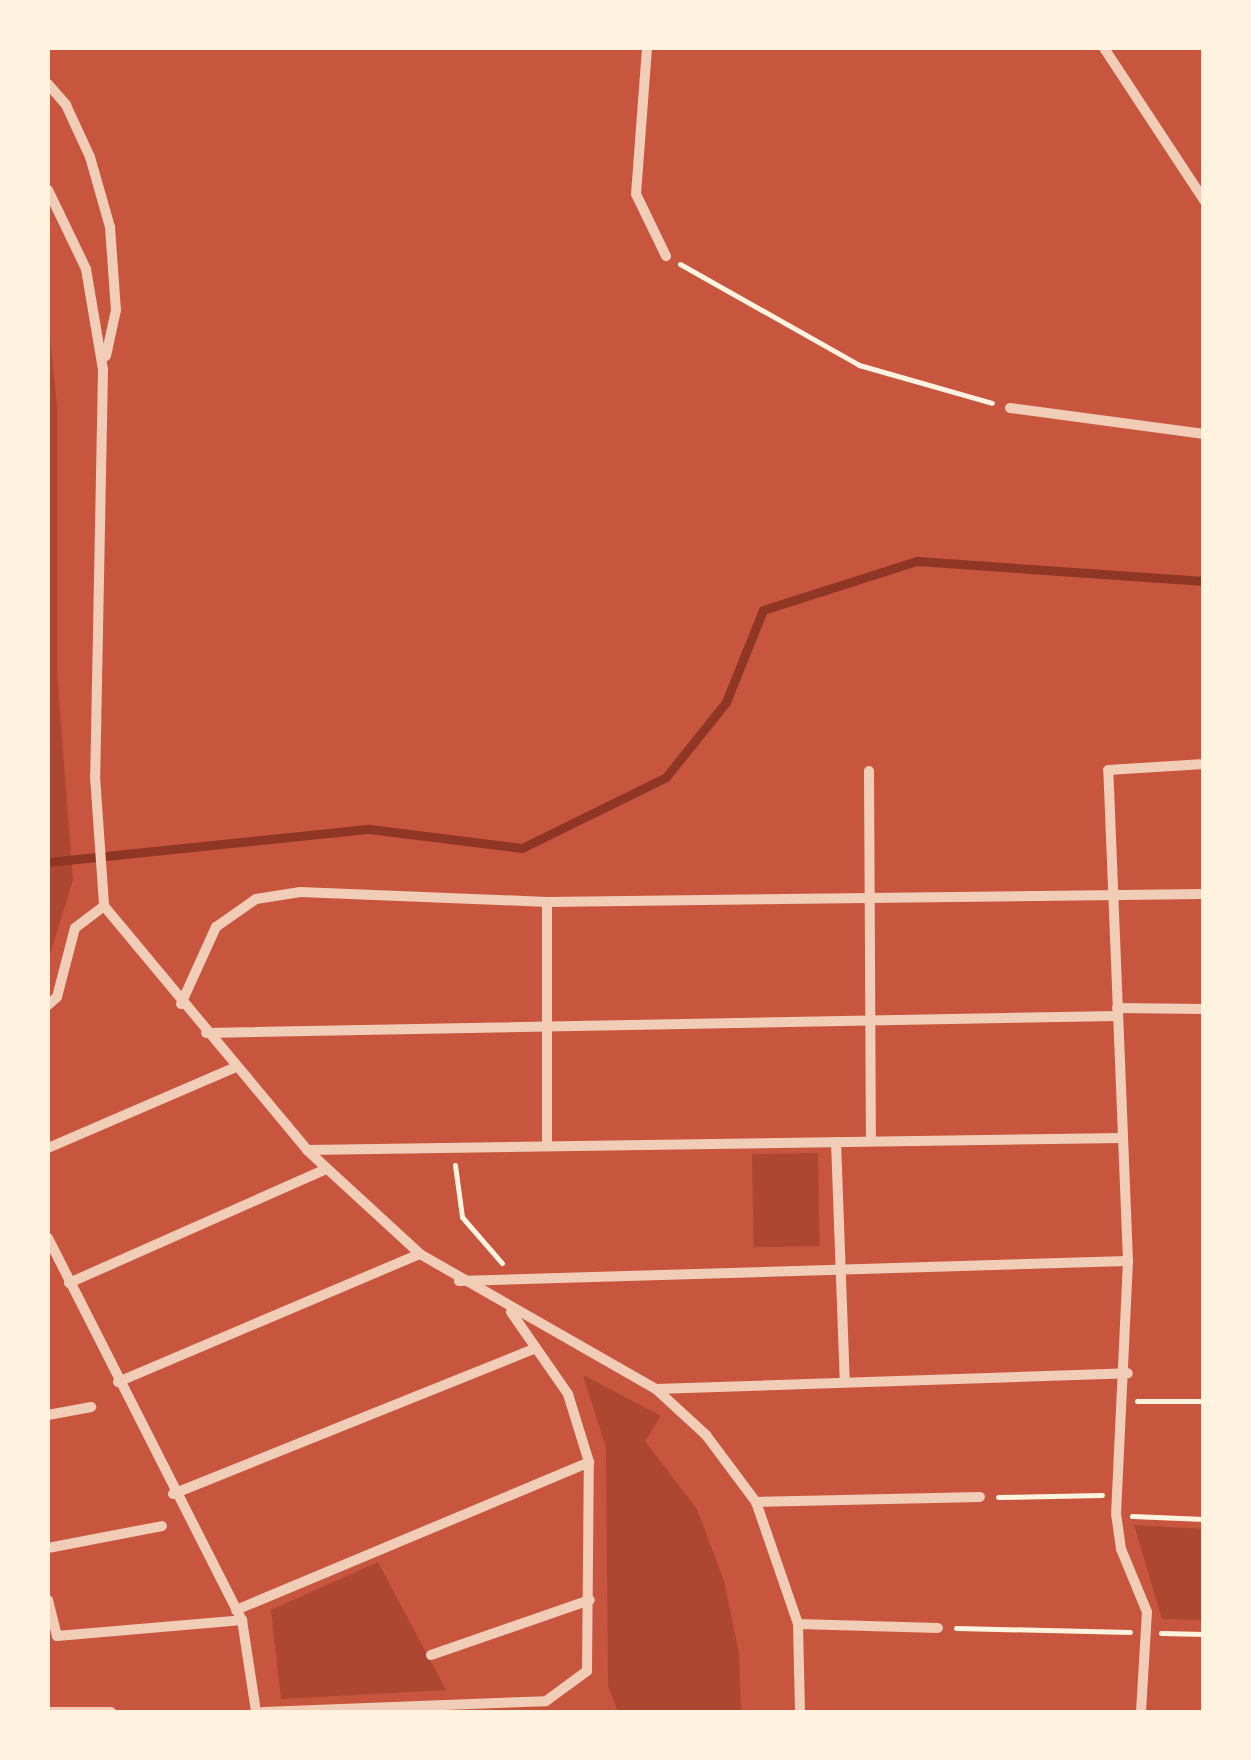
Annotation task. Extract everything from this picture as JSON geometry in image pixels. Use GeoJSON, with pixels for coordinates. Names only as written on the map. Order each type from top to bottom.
{"type":"FeatureCollection","features":[{"type":"Feature","properties":{"kind":"street"},"geometry":{"type":"LineString","coordinates":[[647,48],[636,194],[650,235],[666,256]]}},
{"type":"Feature","properties":{"kind":"street"},"geometry":{"type":"LineString","coordinates":[[1104,48],[1204,200]]}},
{"type":"Feature","properties":{"kind":"street"},"geometry":{"type":"LineString","coordinates":[[48,84],[66,105],[90,157],[110,226],[116,310],[103,370]]}},
{"type":"Feature","properties":{"kind":"street"},"geometry":{"type":"LineString","coordinates":[[48,190],[86,269],[103,370],[97,837],[104,906],[181,1004],[307,1150],[420,1254],[510,1310],[656,1388],[706,1435],[756,1502],[798,1624],[800,1712]]}},
{"type":"Feature","properties":{"kind":"street"},"geometry":{"type":"LineString","coordinates":[[1010,408],[1204,434]]}},
{"type":"Feature","properties":{"kind":"street"},"geometry":{"type":"LineString","coordinates":[[1141,1712],[1148,1633],[1116,1515],[1128,1374],[1128,1261],[1108,770],[1204,764]]}},
{"type":"Feature","properties":{"kind":"street"},"geometry":{"type":"LineString","coordinates":[[869,772],[871,1141]]}},
{"type":"Feature","properties":{"kind":"street"},"geometry":{"type":"LineString","coordinates":[[181,1004],[216,927],[256,899],[364,891],[547,902],[1112,892],[1204,894]]}},
{"type":"Feature","properties":{"kind":"street"},"geometry":{"type":"LineString","coordinates":[[547,902],[547,1146]]}},
{"type":"Feature","properties":{"kind":"street"},"geometry":{"type":"LineString","coordinates":[[48,1006],[56,997],[74,928],[104,906]]}},
{"type":"Feature","properties":{"kind":"street"},"geometry":{"type":"LineString","coordinates":[[206,1033],[870,1021],[1204,1009]]}},
{"type":"Feature","properties":{"kind":"street"},"geometry":{"type":"LineString","coordinates":[[48,1148],[236,1067]]}},
{"type":"Feature","properties":{"kind":"street"},"geometry":{"type":"LineString","coordinates":[[307,1150],[1123,1138]]}},
{"type":"Feature","properties":{"kind":"street"},"geometry":{"type":"LineString","coordinates":[[836,1142],[845,1382]]}},
{"type":"Feature","properties":{"kind":"street"},"geometry":{"type":"LineString","coordinates":[[69,1282],[326,1170]]}},
{"type":"Feature","properties":{"kind":"street"},"geometry":{"type":"LineString","coordinates":[[48,1238],[173,1494],[238,1615],[260,1712],[546,1701],[587,1670],[588,1462],[568,1394],[510,1310]]}},
{"type":"Feature","properties":{"kind":"street"},"geometry":{"type":"LineString","coordinates":[[118,1382],[420,1254]]}},
{"type":"Feature","properties":{"kind":"street"},"geometry":{"type":"LineString","coordinates":[[460,1280],[1128,1261]]}},
{"type":"Feature","properties":{"kind":"street"},"geometry":{"type":"LineString","coordinates":[[173,1494],[536,1348]]}},
{"type":"Feature","properties":{"kind":"street"},"geometry":{"type":"LineString","coordinates":[[656,1388],[1128,1374]]}},
{"type":"Feature","properties":{"kind":"street"},"geometry":{"type":"LineString","coordinates":[[48,1416],[91,1407]]}},
{"type":"Feature","properties":{"kind":"street"},"geometry":{"type":"LineString","coordinates":[[48,1600],[57,1636],[238,1615],[588,1462]]}},
{"type":"Feature","properties":{"kind":"street"},"geometry":{"type":"LineString","coordinates":[[756,1502],[980,1497]]}},
{"type":"Feature","properties":{"kind":"street"},"geometry":{"type":"LineString","coordinates":[[48,1548],[162,1526]]}},
{"type":"Feature","properties":{"kind":"street"},"geometry":{"type":"LineString","coordinates":[[431,1655],[590,1600]]}},
{"type":"Feature","properties":{"kind":"street"},"geometry":{"type":"LineString","coordinates":[[798,1624],[938,1628]]}},
{"type":"Feature","properties":{"kind":"street"},"geometry":{"type":"LineString","coordinates":[[48,1712],[111,1712]]}},
{"type":"Feature","properties":{"kind":"path"},"geometry":{"type":"LineString","coordinates":[[666,256],[860,366],[1010,408]]}},
{"type":"Feature","properties":{"kind":"path"},"geometry":{"type":"LineString","coordinates":[[454,1147],[462,1217],[491,1247],[509,1279]]}},
{"type":"Feature","properties":{"kind":"path"},"geometry":{"type":"LineString","coordinates":[[1124,1401],[1204,1401]]}},
{"type":"Feature","properties":{"kind":"path"},"geometry":{"type":"LineString","coordinates":[[980,1497],[1116,1495]]}},
{"type":"Feature","properties":{"kind":"path"},"geometry":{"type":"LineString","coordinates":[[1116,1515],[1204,1518]]}},
{"type":"Feature","properties":{"kind":"path"},"geometry":{"type":"LineString","coordinates":[[938,1628],[1204,1634]]}},
{"type":"Feature","properties":{"kind":"shaded area"},"geometry":{"type":"Polygon","coordinates":[[[48,318],[57,406],[57,673],[73,880],[48,961],[48,318]]]}},
{"type":"Feature","properties":{"kind":"shaded area"},"geometry":{"type":"Polygon","coordinates":[[[818,1153],[820,1246],[754,1247],[752,1154],[818,1153]]]}},
{"type":"Feature","properties":{"kind":"shaded area"},"geometry":{"type":"Polygon","coordinates":[[[583,1375],[661,1416],[645,1441],[697,1509],[724,1581],[739,1653],[741,1712],[618,1712],[608,1685],[606,1448],[583,1375]]]}},
{"type":"Feature","properties":{"kind":"shaded area"},"geometry":{"type":"Polygon","coordinates":[[[1134,1525],[1203,1529],[1203,1620],[1162,1619],[1134,1525]]]}},
{"type":"Feature","properties":{"kind":"shaded area"},"geometry":{"type":"Polygon","coordinates":[[[378,1562],[446,1690],[281,1699],[271,1610],[378,1562]]]}},
{"type":"Feature","properties":{"kind":"waterway"},"geometry":{"type":"LineString","coordinates":[[48,862],[369,829],[522,848],[666,777],[726,702],[763,610],[917,561],[1204,581]]}}]}
